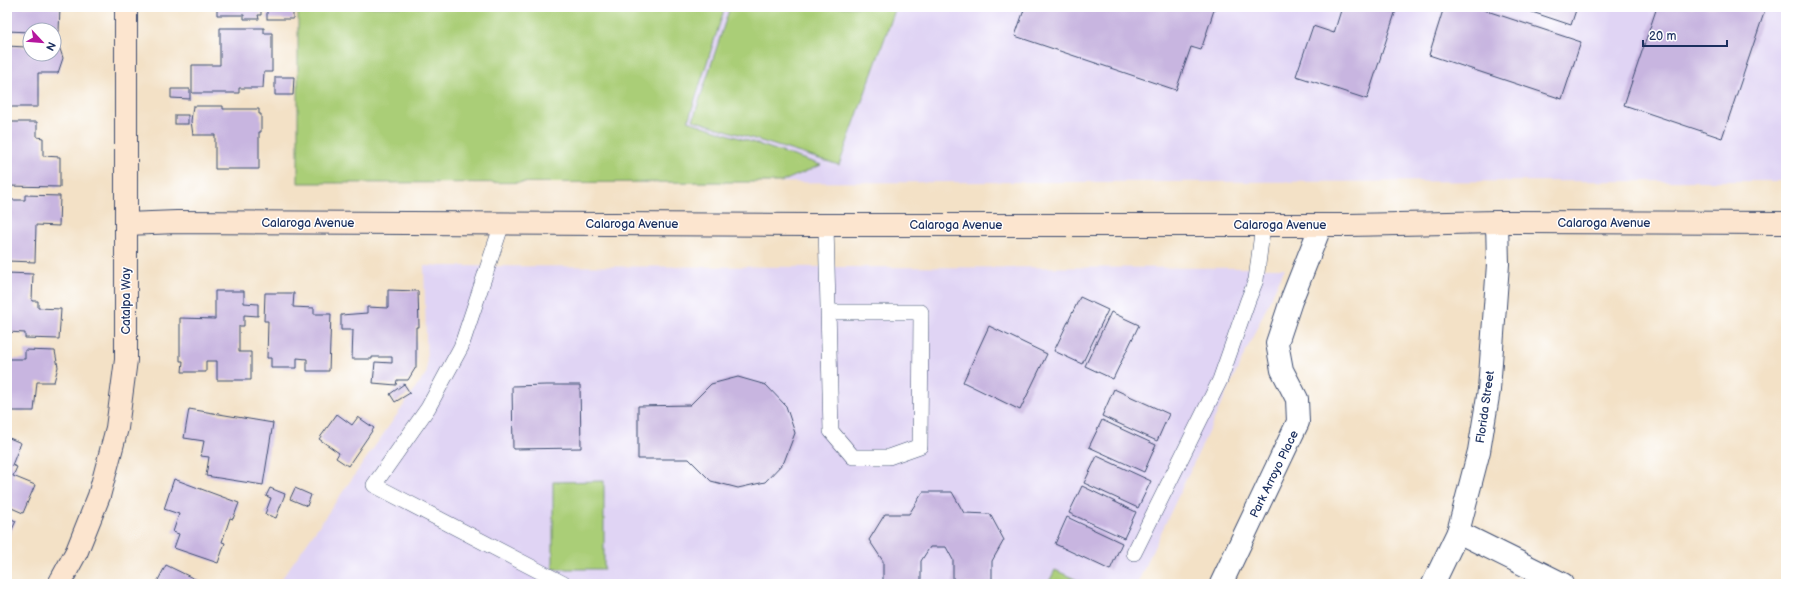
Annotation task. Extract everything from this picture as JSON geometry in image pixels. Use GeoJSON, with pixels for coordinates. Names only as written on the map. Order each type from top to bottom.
{"type":"FeatureCollection","features":[{"type":"Feature","properties":{"kind":"street","name":"Catalpa Way"},"geometry":{"type":"LineString","coordinates":[[59,584],[77,551],[99,496],[117,428],[126,360],[126,7]]}},
{"type":"Feature","properties":{"kind":"street","name":"Calaroga Avenue"},"geometry":{"type":"LineString","coordinates":[[126,224],[177,222],[826,225],[1321,225],[1497,222],[1786,223]]}},
{"type":"Feature","properties":{"kind":"street","name":"Florida Street"},"geometry":{"type":"LineString","coordinates":[[1433,584],[1458,532],[1479,451],[1489,390],[1498,264],[1497,222]]}},
{"type":"Feature","properties":{"kind":"street","name":"Park Arroyo Place"},"geometry":{"type":"LineString","coordinates":[[1221,584],[1298,422],[1297,399],[1282,370],[1277,343],[1291,301],[1321,225]]}},
{"type":"Feature","properties":{"kind":"street"},"geometry":{"type":"LineString","coordinates":[[1458,532],[1563,584]]}},
{"type":"Feature","properties":{"kind":"lane"},"geometry":{"type":"LineString","coordinates":[[502,224],[461,347],[428,408],[374,486],[564,584]]}},
{"type":"Feature","properties":{"kind":"lane"},"geometry":{"type":"LineString","coordinates":[[826,225],[828,312],[831,430],[853,457],[889,457],[920,446],[921,312],[828,312]]}},
{"type":"Feature","properties":{"kind":"lane"},"geometry":{"type":"LineString","coordinates":[[1134,553],[1220,380],[1256,280],[1263,225]]}},
{"type":"Feature","properties":{"kind":"shaded area"},"geometry":{"type":"Polygon","coordinates":[[[298,7],[1786,7],[1786,181],[298,183],[298,7]]]}},
{"type":"Feature","properties":{"kind":"shaded area"},"geometry":{"type":"Polygon","coordinates":[[[424,266],[1285,268],[1137,584],[278,584],[427,372],[424,266]]]}},
{"type":"Feature","properties":{"kind":"green space"},"geometry":{"type":"Polygon","coordinates":[[[298,7],[725,7],[688,121],[821,165],[781,182],[298,183],[298,7]]]}},
{"type":"Feature","properties":{"kind":"green space"},"geometry":{"type":"Polygon","coordinates":[[[730,7],[896,7],[839,165],[693,120],[730,7]]]}},
{"type":"Feature","properties":{"kind":"green space"},"geometry":{"type":"Polygon","coordinates":[[[604,481],[604,569],[553,569],[553,482],[604,481]]]}},
{"type":"Feature","properties":{"kind":"green space"},"geometry":{"type":"Polygon","coordinates":[[[1055,570],[1086,584],[1048,584],[1055,570]]]}},
{"type":"Feature","properties":{"kind":"building"},"geometry":{"type":"Polygon","coordinates":[[[7,7],[60,8],[59,22],[22,22],[22,32],[7,31],[7,7]]]}},
{"type":"Feature","properties":{"kind":"building"},"geometry":{"type":"Polygon","coordinates":[[[217,7],[261,7],[261,15],[258,15],[259,19],[244,19],[244,15],[217,15],[217,7]]]}},
{"type":"Feature","properties":{"kind":"building"},"geometry":{"type":"Polygon","coordinates":[[[267,7],[293,7],[293,19],[267,19],[267,7]]]}},
{"type":"Feature","properties":{"kind":"building"},"geometry":{"type":"Polygon","coordinates":[[[1025,7],[1215,7],[1201,50],[1191,47],[1176,90],[1015,36],[1025,7]]]}},
{"type":"Feature","properties":{"kind":"building"},"geometry":{"type":"Polygon","coordinates":[[[1342,7],[1397,7],[1367,99],[1296,76],[1313,26],[1334,33],[1342,7]]]}},
{"type":"Feature","properties":{"kind":"building"},"geometry":{"type":"Polygon","coordinates":[[[1444,7],[1475,7],[1581,42],[1562,99],[1429,55],[1444,7]]]}},
{"type":"Feature","properties":{"kind":"building"},"geometry":{"type":"Polygon","coordinates":[[[1517,7],[1577,7],[1571,25],[1517,7]]]}},
{"type":"Feature","properties":{"kind":"building"},"geometry":{"type":"Polygon","coordinates":[[[1657,7],[1766,7],[1722,138],[1624,105],[1657,7]]]}},
{"type":"Feature","properties":{"kind":"building"},"geometry":{"type":"Polygon","coordinates":[[[220,28],[264,28],[264,33],[272,33],[272,72],[264,72],[263,88],[239,88],[239,93],[192,93],[192,65],[220,65],[220,28]]]}},
{"type":"Feature","properties":{"kind":"building"},"geometry":{"type":"Polygon","coordinates":[[[7,46],[22,47],[22,62],[62,62],[58,73],[38,73],[38,107],[7,107],[7,46]]]}},
{"type":"Feature","properties":{"kind":"building"},"geometry":{"type":"Polygon","coordinates":[[[275,77],[294,77],[293,95],[275,95],[275,77]]]}},
{"type":"Feature","properties":{"kind":"building"},"geometry":{"type":"Polygon","coordinates":[[[171,89],[190,89],[190,99],[171,98],[171,89]]]}},
{"type":"Feature","properties":{"kind":"building"},"geometry":{"type":"Polygon","coordinates":[[[193,106],[223,106],[223,109],[259,109],[259,114],[261,114],[261,132],[259,132],[259,169],[215,169],[215,135],[193,135],[191,121],[193,106]]]}},
{"type":"Feature","properties":{"kind":"building"},"geometry":{"type":"Polygon","coordinates":[[[175,115],[188,115],[188,124],[175,124],[175,115]]]}},
{"type":"Feature","properties":{"kind":"building"},"geometry":{"type":"Polygon","coordinates":[[[7,117],[10,117],[10,122],[37,122],[37,137],[43,138],[43,156],[60,157],[60,187],[7,186],[7,117]]]}},
{"type":"Feature","properties":{"kind":"building"},"geometry":{"type":"Polygon","coordinates":[[[25,195],[60,196],[59,226],[36,225],[35,262],[7,261],[7,200],[25,200],[25,195]]]}},
{"type":"Feature","properties":{"kind":"building"},"geometry":{"type":"Polygon","coordinates":[[[7,273],[33,274],[32,301],[38,301],[38,308],[61,309],[59,339],[25,338],[25,333],[7,332],[7,273]]]}},
{"type":"Feature","properties":{"kind":"building"},"geometry":{"type":"Polygon","coordinates":[[[388,290],[418,291],[419,327],[416,327],[416,367],[408,380],[397,380],[396,385],[373,383],[375,362],[392,363],[392,357],[352,359],[353,330],[341,330],[341,315],[367,313],[367,307],[388,308],[388,290]]]}},
{"type":"Feature","properties":{"kind":"building"},"geometry":{"type":"Polygon","coordinates":[[[215,291],[244,291],[244,303],[258,304],[258,316],[244,315],[244,326],[239,326],[239,352],[251,352],[251,380],[217,380],[217,361],[206,361],[206,372],[182,372],[183,361],[180,361],[180,318],[215,319],[215,291]]]}},
{"type":"Feature","properties":{"kind":"building"},"geometry":{"type":"Polygon","coordinates":[[[265,293],[294,293],[293,307],[314,308],[314,314],[331,314],[329,371],[307,371],[307,359],[297,358],[297,368],[271,368],[271,358],[267,358],[268,321],[264,321],[265,293]]]}},
{"type":"Feature","properties":{"kind":"building"},"geometry":{"type":"Polygon","coordinates":[[[1080,297],[1108,310],[1082,364],[1054,351],[1080,297]]]}},
{"type":"Feature","properties":{"kind":"building"},"geometry":{"type":"Polygon","coordinates":[[[1111,312],[1139,325],[1113,379],[1085,366],[1111,312]]]}},
{"type":"Feature","properties":{"kind":"building"},"geometry":{"type":"Polygon","coordinates":[[[989,326],[1047,354],[1020,410],[963,382],[989,326]]]}},
{"type":"Feature","properties":{"kind":"building"},"geometry":{"type":"Polygon","coordinates":[[[25,350],[55,351],[58,367],[54,382],[37,382],[34,411],[7,411],[7,359],[25,359],[25,350]]]}},
{"type":"Feature","properties":{"kind":"building"},"geometry":{"type":"Polygon","coordinates":[[[738,377],[766,385],[786,406],[795,433],[784,462],[765,482],[738,488],[711,481],[689,459],[638,459],[638,406],[690,405],[711,384],[738,377]]]}},
{"type":"Feature","properties":{"kind":"building"},"geometry":{"type":"Polygon","coordinates":[[[404,384],[410,393],[395,402],[390,394],[404,384]]]}},
{"type":"Feature","properties":{"kind":"building"},"geometry":{"type":"Polygon","coordinates":[[[580,385],[581,448],[513,449],[512,386],[580,385]]]}},
{"type":"Feature","properties":{"kind":"building"},"geometry":{"type":"Polygon","coordinates":[[[1114,389],[1169,414],[1157,441],[1102,416],[1114,389]]]}},
{"type":"Feature","properties":{"kind":"building"},"geometry":{"type":"Polygon","coordinates":[[[189,409],[273,423],[263,485],[206,476],[209,457],[201,456],[204,441],[184,438],[189,409]]]}},
{"type":"Feature","properties":{"kind":"building"},"geometry":{"type":"Polygon","coordinates":[[[337,414],[352,425],[358,417],[374,428],[348,466],[336,458],[339,453],[319,439],[337,414]]]}},
{"type":"Feature","properties":{"kind":"building"},"geometry":{"type":"Polygon","coordinates":[[[1102,420],[1156,445],[1144,472],[1089,447],[1102,420]]]}},
{"type":"Feature","properties":{"kind":"building"},"geometry":{"type":"Polygon","coordinates":[[[7,437],[21,443],[12,465],[17,467],[13,476],[35,485],[23,513],[7,506],[7,437]]]}},
{"type":"Feature","properties":{"kind":"building"},"geometry":{"type":"Polygon","coordinates":[[[1097,456],[1151,481],[1138,508],[1084,483],[1097,456]]]}},
{"type":"Feature","properties":{"kind":"building"},"geometry":{"type":"Polygon","coordinates":[[[174,479],[239,503],[233,519],[230,518],[222,542],[225,543],[218,563],[174,548],[179,534],[173,532],[179,514],[164,509],[174,479]]]}},
{"type":"Feature","properties":{"kind":"building"},"geometry":{"type":"Polygon","coordinates":[[[1082,486],[1136,512],[1124,538],[1069,513],[1082,486]]]}},
{"type":"Feature","properties":{"kind":"building"},"geometry":{"type":"Polygon","coordinates":[[[270,488],[285,494],[276,518],[265,514],[271,498],[266,496],[270,488]]]}},
{"type":"Feature","properties":{"kind":"building"},"geometry":{"type":"Polygon","coordinates":[[[295,488],[311,495],[307,506],[290,499],[295,488]]]}},
{"type":"Feature","properties":{"kind":"building"},"geometry":{"type":"Polygon","coordinates":[[[923,492],[952,492],[964,513],[990,514],[1004,540],[992,561],[992,584],[953,584],[953,560],[946,547],[930,547],[921,561],[921,584],[883,584],[883,561],[869,540],[885,514],[909,514],[923,492]]]}},
{"type":"Feature","properties":{"kind":"building"},"geometry":{"type":"Polygon","coordinates":[[[7,517],[16,521],[7,540],[7,517]]]}},
{"type":"Feature","properties":{"kind":"building"},"geometry":{"type":"Polygon","coordinates":[[[1067,517],[1122,543],[1110,570],[1055,544],[1067,517]]]}},
{"type":"Feature","properties":{"kind":"building"},"geometry":{"type":"Polygon","coordinates":[[[166,565],[205,584],[156,584],[166,565]]]}}]}
